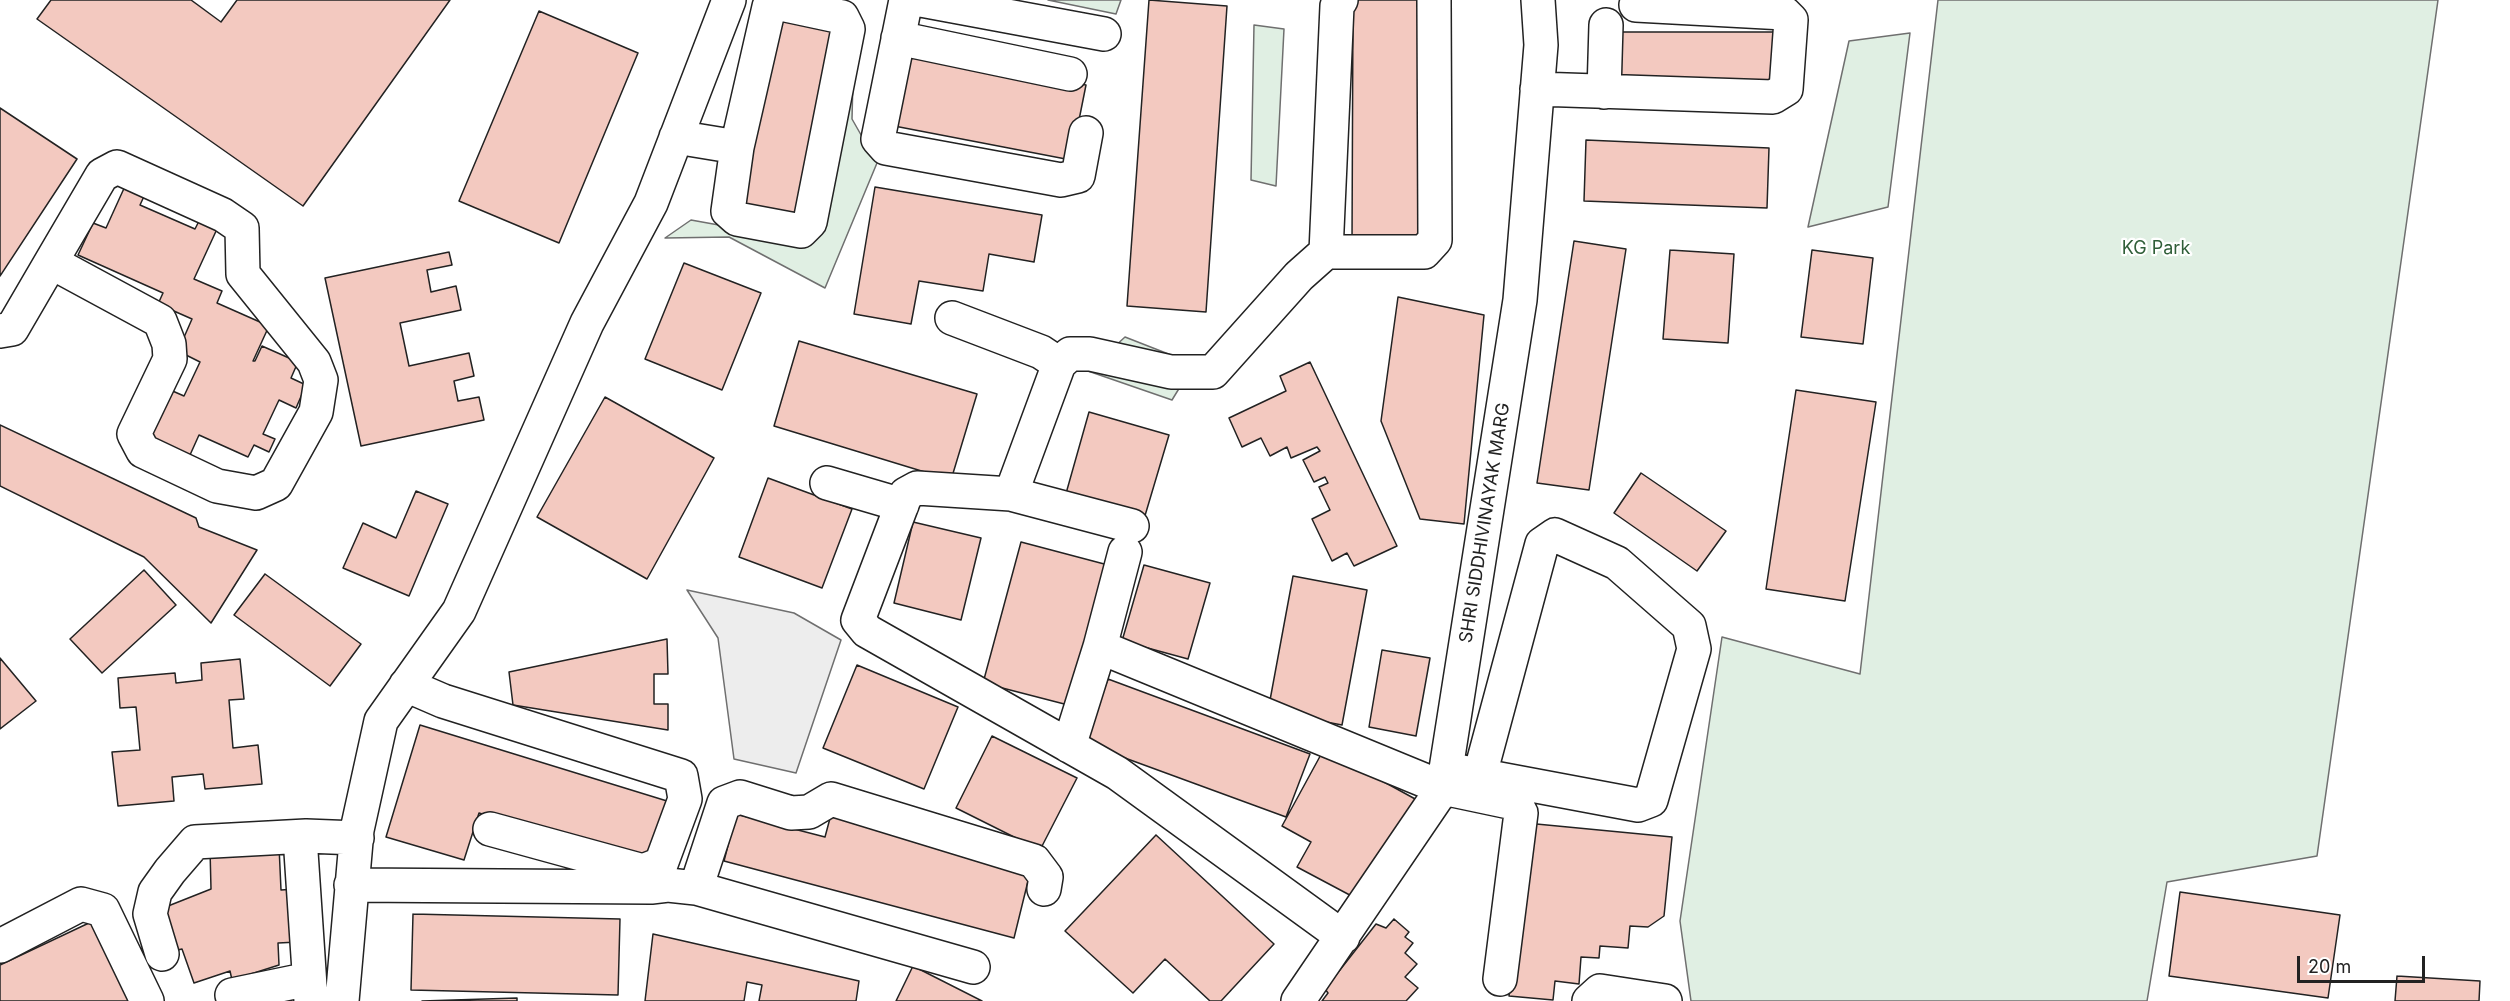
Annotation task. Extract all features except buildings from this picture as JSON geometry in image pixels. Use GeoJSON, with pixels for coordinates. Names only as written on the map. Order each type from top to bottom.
{"type":"FeatureCollection","features":[{"type":"Feature","properties":{"kind":"street"},"geometry":{"type":"LineString","coordinates":[[232,995],[310,992],[342,996],[357,838],[381,721],[459,611],[587,323],[651,202],[729,0]]}},
{"type":"Feature","properties":{"kind":"street"},"geometry":{"type":"LineString","coordinates":[[906,0],[878,139],[886,148],[1061,180],[1078,176],[1086,133]]}},
{"type":"Feature","properties":{"kind":"street"},"geometry":{"type":"LineString","coordinates":[[921,0],[1104,34]]}},
{"type":"Feature","properties":{"kind":"street"},"geometry":{"type":"LineString","coordinates":[[1326,252],[1337,6],[1341,0]]}},
{"type":"Feature","properties":{"kind":"street"},"geometry":{"type":"LineString","coordinates":[[1011,494],[1059,364],[1070,354],[1090,354],[1171,372],[1213,372],[1299,276],[1326,252],[1424,252],[1436,240],[1434,0]]}},
{"type":"Feature","properties":{"kind":"street","name":"SHRI SIDDHIVINAYAK MARG"},"geometry":{"type":"LineString","coordinates":[[1298,1001],[1343,937],[1445,778],[1520,300],[1541,45],[1538,0]]}},
{"type":"Feature","properties":{"kind":"street"},"geometry":{"type":"LineString","coordinates":[[781,4],[842,16],[848,29],[810,222],[801,231],[737,219],[728,211],[737,147],[769,7],[781,4]]}},
{"type":"Feature","properties":{"kind":"street"},"geometry":{"type":"LineString","coordinates":[[1538,89],[1773,97],[1786,89],[1791,20],[1784,13],[1636,5]]}},
{"type":"Feature","properties":{"kind":"street"},"geometry":{"type":"LineString","coordinates":[[1604,92],[1606,25]]}},
{"type":"Feature","properties":{"kind":"street"},"geometry":{"type":"LineString","coordinates":[[898,38],[1070,74]]}},
{"type":"Feature","properties":{"kind":"street"},"geometry":{"type":"LineString","coordinates":[[676,137],[737,147]]}},
{"type":"Feature","properties":{"kind":"street"},"geometry":{"type":"LineString","coordinates":[[0,331],[12,329],[51,262],[102,175],[117,167],[223,215],[242,228],[243,274],[314,362],[321,380],[316,412],[276,484],[256,493],[217,486],[143,451],[134,434],[170,359],[169,344],[160,321],[51,262]]}},
{"type":"Feature","properties":{"kind":"street"},"geometry":{"type":"LineString","coordinates":[[952,318],[1041,352],[1059,364]]}},
{"type":"Feature","properties":{"kind":"street"},"geometry":{"type":"LineString","coordinates":[[827,483],[902,505]]}},
{"type":"Feature","properties":{"kind":"street"},"geometry":{"type":"LineString","coordinates":[[1069,746],[1100,647],[1129,539],[1011,494],[917,488],[906,494],[858,620],[867,631],[1069,746],[1117,773],[1343,937]]}},
{"type":"Feature","properties":{"kind":"street"},"geometry":{"type":"LineString","coordinates":[[1445,778],[1638,805],[1651,800],[1695,649],[1689,626],[1617,563],[1555,536],[1542,544],[1482,766]]}},
{"type":"Feature","properties":{"kind":"street"},"geometry":{"type":"LineString","coordinates":[[1100,647],[1514,803],[1521,813],[1500,979]]}},
{"type":"Feature","properties":{"kind":"street"},"geometry":{"type":"LineString","coordinates":[[406,685],[443,701],[681,776],[685,799],[661,864],[643,871],[490,829]]}},
{"type":"Feature","properties":{"kind":"street"},"geometry":{"type":"LineString","coordinates":[[696,888],[724,803],[740,797],[791,813],[809,812],[831,799],[1034,861],[1046,877],[1044,889]]}},
{"type":"Feature","properties":{"kind":"street"},"geometry":{"type":"LineString","coordinates":[[162,954],[150,914],[155,892],[195,843],[300,837],[357,838]]}},
{"type":"Feature","properties":{"kind":"street"},"geometry":{"type":"LineString","coordinates":[[300,837],[310,992]]}},
{"type":"Feature","properties":{"kind":"street"},"geometry":{"type":"LineString","coordinates":[[351,885],[651,887],[668,885],[696,888],[973,967]]}},
{"type":"Feature","properties":{"kind":"street"},"geometry":{"type":"LineString","coordinates":[[0,946],[81,904],[103,910],[147,1001]]}},
{"type":"Feature","properties":{"kind":"street"},"geometry":{"type":"LineString","coordinates":[[1589,1001],[1600,991],[1665,1001]]}},
{"type":"Feature","properties":{"kind":"green space"},"geometry":{"type":"Polygon","coordinates":[[[1048,0],[1121,0],[1116,14],[1048,0]]]}},
{"type":"Feature","properties":{"kind":"green space","name":"KG Park"},"geometry":{"type":"Polygon","coordinates":[[[1938,0],[2438,0],[2317,856],[2167,882],[2147,1001],[1691,1001],[1680,921],[1722,637],[1860,674],[1938,0]]]}},
{"type":"Feature","properties":{"kind":"green space"},"geometry":{"type":"Polygon","coordinates":[[[1254,25],[1284,29],[1276,186],[1251,180],[1254,25]]]}},
{"type":"Feature","properties":{"kind":"green space"},"geometry":{"type":"Polygon","coordinates":[[[1910,33],[1888,207],[1808,227],[1849,41],[1910,33]]]}},
{"type":"Feature","properties":{"kind":"green space"},"geometry":{"type":"Polygon","coordinates":[[[854,38],[852,119],[877,163],[825,288],[729,237],[665,238],[691,220],[752,231],[854,38]]]}},
{"type":"Feature","properties":{"kind":"green space"},"geometry":{"type":"Polygon","coordinates":[[[1125,337],[1194,364],[1172,400],[1088,371],[1125,337]]]}},
{"type":"Feature","properties":{"kind":"shaded area"},"geometry":{"type":"Polygon","coordinates":[[[687,590],[794,613],[841,640],[796,773],[734,759],[718,638],[687,590]]]}}]}
